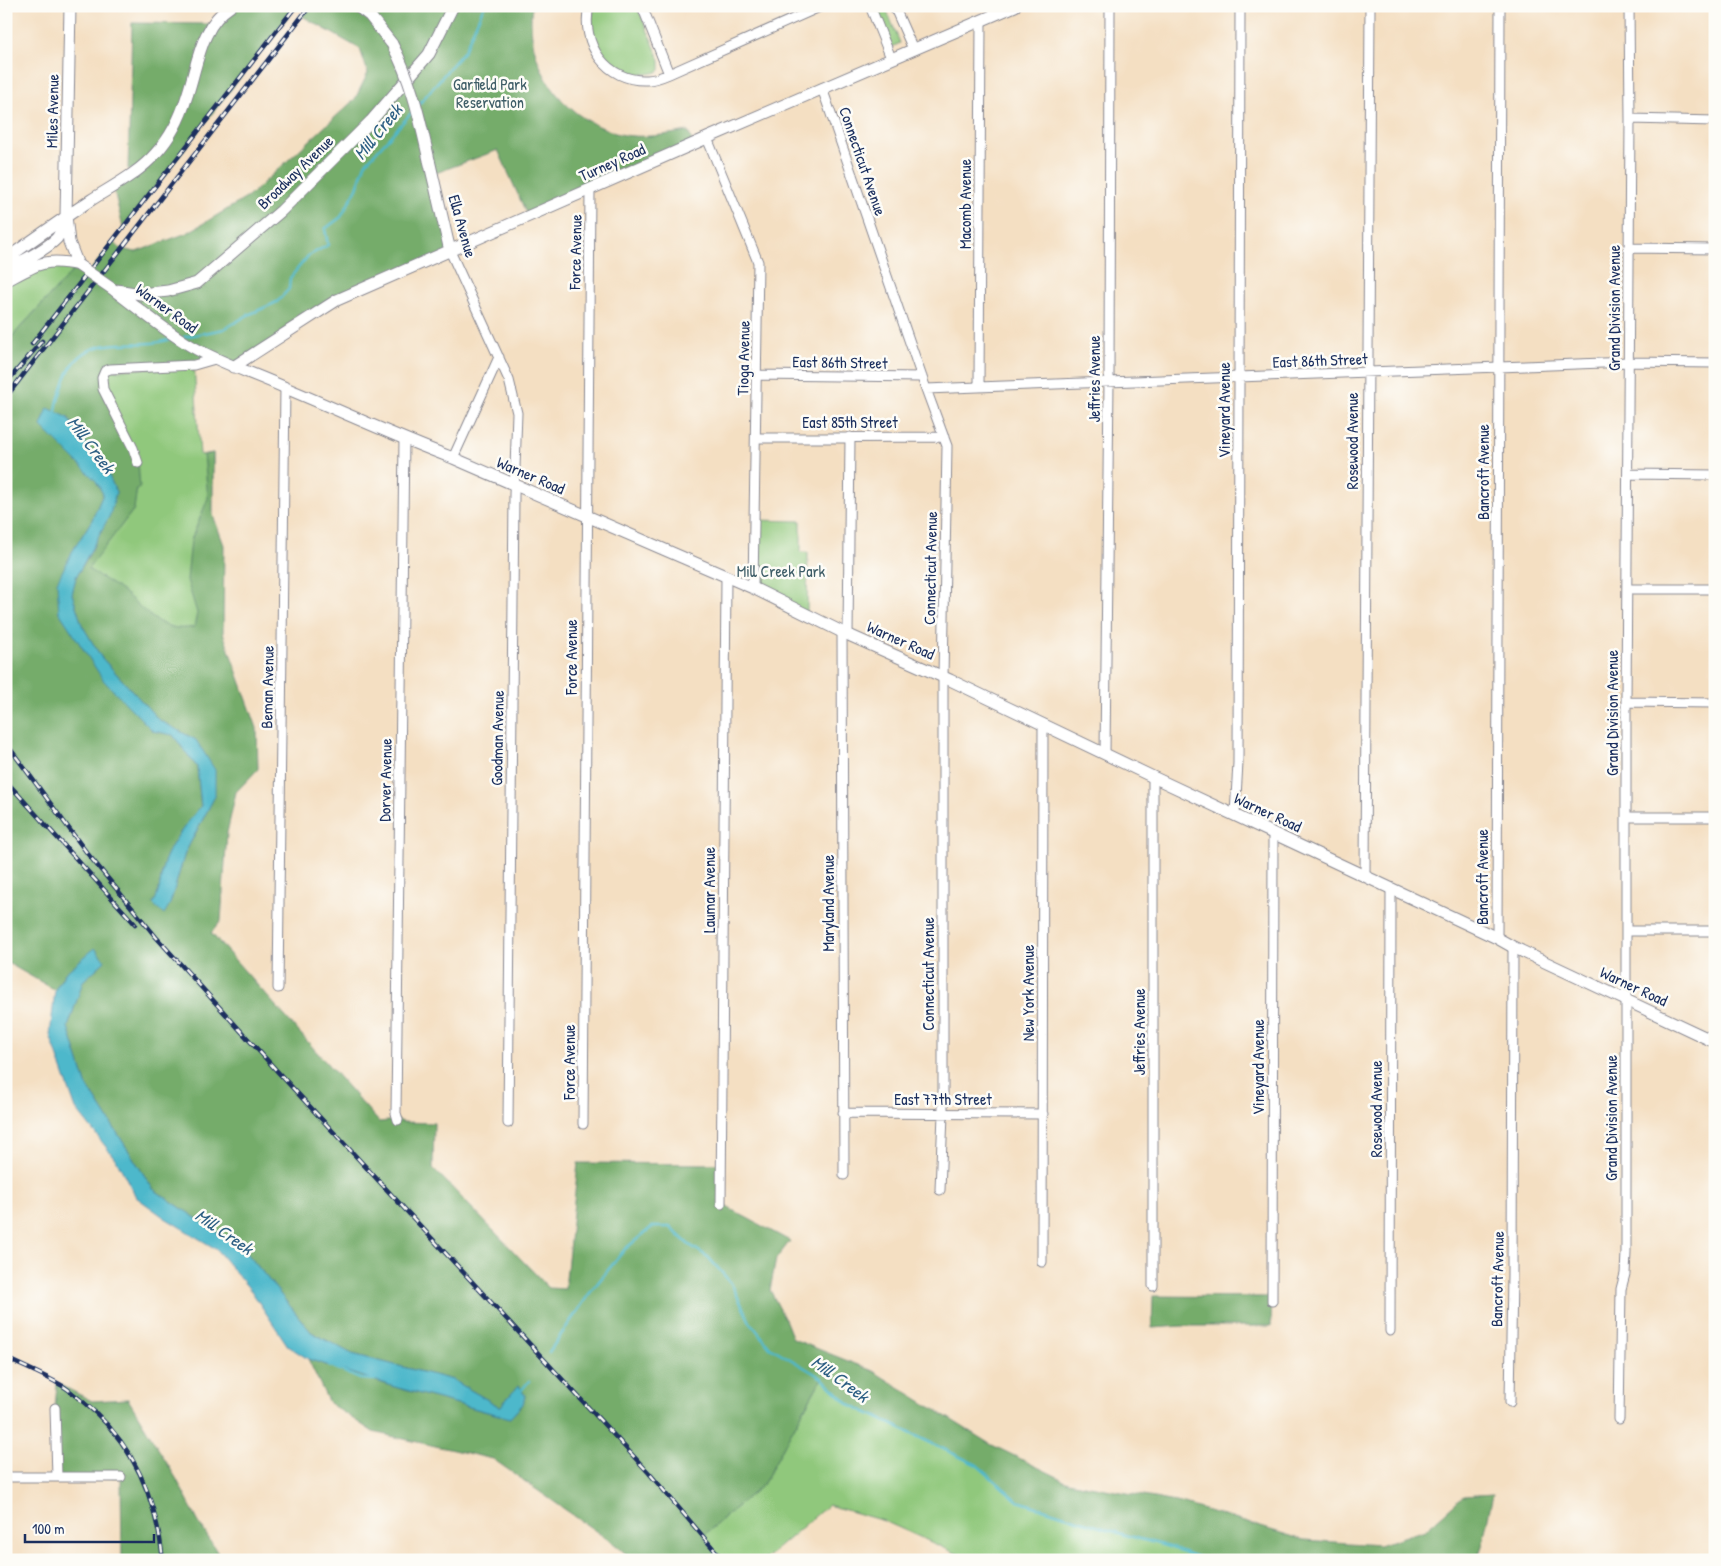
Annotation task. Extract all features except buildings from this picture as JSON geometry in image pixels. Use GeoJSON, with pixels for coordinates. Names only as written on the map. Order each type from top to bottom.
{"type":"FeatureCollection","features":[{"type":"Feature","properties":{"kind":"main road","name":"Miles Avenue"},"geometry":{"type":"LineString","coordinates":[[66,216],[70,6]]}},
{"type":"Feature","properties":{"kind":"main road","name":"Ella Avenue"},"geometry":{"type":"LineString","coordinates":[[357,6],[370,16],[392,44],[411,84],[450,250]]}},
{"type":"Feature","properties":{"kind":"main road","name":"Broadway Avenue"},"geometry":{"type":"LineString","coordinates":[[114,290],[141,294],[168,291],[197,283],[281,211],[371,121],[429,54],[453,6]]}},
{"type":"Feature","properties":{"kind":"main road","name":"Turney Road"},"geometry":{"type":"LineString","coordinates":[[233,367],[337,300],[891,58],[1015,6]]}},
{"type":"Feature","properties":{"kind":"main road"},"geometry":{"type":"LineString","coordinates":[[6,259],[66,216],[138,169],[156,154],[169,136],[180,115],[202,44],[212,24],[225,8]]}},
{"type":"Feature","properties":{"kind":"main road"},"geometry":{"type":"LineString","coordinates":[[66,216],[68,242],[78,265]]}},
{"type":"Feature","properties":{"kind":"main road"},"geometry":{"type":"LineString","coordinates":[[6,270],[57,238],[62,231],[66,216]]}},
{"type":"Feature","properties":{"kind":"main road"},"geometry":{"type":"LineString","coordinates":[[6,281],[43,262],[64,261],[78,265]]}},
{"type":"Feature","properties":{"kind":"main road","name":"Warner Road"},"geometry":{"type":"LineString","coordinates":[[78,265],[190,345],[215,359],[453,458],[514,486],[587,515],[754,588],[845,633],[1235,814],[1715,1042]]}},
{"type":"Feature","properties":{"kind":"street"},"geometry":{"type":"LineString","coordinates":[[589,6],[587,22],[589,35],[598,57],[606,67],[620,75],[632,79],[646,80],[656,79],[669,74],[822,6]]}},
{"type":"Feature","properties":{"kind":"street"},"geometry":{"type":"LineString","coordinates":[[642,6],[669,74]]}},
{"type":"Feature","properties":{"kind":"street"},"geometry":{"type":"LineString","coordinates":[[870,6],[891,58]]}},
{"type":"Feature","properties":{"kind":"street"},"geometry":{"type":"LineString","coordinates":[[894,6],[913,49]]}},
{"type":"Feature","properties":{"kind":"street","name":"Jeffries Avenue"},"geometry":{"type":"LineString","coordinates":[[1105,753],[1109,382],[1110,6]]}},
{"type":"Feature","properties":{"kind":"street","name":"Vineyard Avenue"},"geometry":{"type":"LineString","coordinates":[[1235,814],[1238,763],[1240,6]]}},
{"type":"Feature","properties":{"kind":"street","name":"Rosewood Avenue"},"geometry":{"type":"LineString","coordinates":[[1365,876],[1370,6]]}},
{"type":"Feature","properties":{"kind":"street","name":"Bancroft Avenue"},"geometry":{"type":"LineString","coordinates":[[1497,938],[1500,6]]}},
{"type":"Feature","properties":{"kind":"street","name":"Grand Division Avenue"},"geometry":{"type":"LineString","coordinates":[[1618,1419],[1621,1289],[1625,1274],[1626,1253],[1629,6]]}},
{"type":"Feature","properties":{"kind":"street","name":"Macomb Avenue"},"geometry":{"type":"LineString","coordinates":[[979,387],[981,21]]}},
{"type":"Feature","properties":{"kind":"street","name":"Connecticut Avenue"},"geometry":{"type":"LineString","coordinates":[[822,88],[947,446],[943,677],[943,1114],[940,1190]]}},
{"type":"Feature","properties":{"kind":"street"},"geometry":{"type":"LineString","coordinates":[[1630,119],[1715,121]]}},
{"type":"Feature","properties":{"kind":"street","name":"Tioga Avenue"},"geometry":{"type":"LineString","coordinates":[[707,138],[758,262],[754,588]]}},
{"type":"Feature","properties":{"kind":"street","name":"Force Avenue"},"geometry":{"type":"LineString","coordinates":[[583,1124],[590,189]]}},
{"type":"Feature","properties":{"kind":"street"},"geometry":{"type":"LineString","coordinates":[[1628,248],[1715,249]]}},
{"type":"Feature","properties":{"kind":"street","name":"Ella Avenue"},"geometry":{"type":"LineString","coordinates":[[450,250],[499,357]]}},
{"type":"Feature","properties":{"kind":"street"},"geometry":{"type":"LineString","coordinates":[[453,458],[499,357]]}},
{"type":"Feature","properties":{"kind":"street","name":"Goodman Avenue"},"geometry":{"type":"LineString","coordinates":[[499,357],[509,380],[517,412],[514,486],[508,1123]]}},
{"type":"Feature","properties":{"kind":"street"},"geometry":{"type":"LineString","coordinates":[[138,463],[133,448],[103,389],[102,378],[105,371],[110,369],[194,365],[215,359]]}},
{"type":"Feature","properties":{"kind":"street","name":"East 86th Street"},"geometry":{"type":"LineString","coordinates":[[926,389],[1629,362],[1715,363]]}},
{"type":"Feature","properties":{"kind":"street","name":"East 86th Street"},"geometry":{"type":"LineString","coordinates":[[758,375],[922,378]]}},
{"type":"Feature","properties":{"kind":"street","name":"Beman Avenue"},"geometry":{"type":"LineString","coordinates":[[278,988],[285,387]]}},
{"type":"Feature","properties":{"kind":"street","name":"Maryland Avenue"},"geometry":{"type":"LineString","coordinates":[[844,1175],[845,633],[850,437]]}},
{"type":"Feature","properties":{"kind":"street","name":"East 85th Street"},"geometry":{"type":"LineString","coordinates":[[756,438],[944,437]]}},
{"type":"Feature","properties":{"kind":"street","name":"Dorver Avenue"},"geometry":{"type":"LineString","coordinates":[[398,1120],[396,1113],[404,439]]}},
{"type":"Feature","properties":{"kind":"street"},"geometry":{"type":"LineString","coordinates":[[1628,474],[1715,475]]}},
{"type":"Feature","properties":{"kind":"street","name":"Laumar Avenue"},"geometry":{"type":"LineString","coordinates":[[721,1204],[726,577]]}},
{"type":"Feature","properties":{"kind":"street"},"geometry":{"type":"LineString","coordinates":[[1628,589],[1715,589]]}},
{"type":"Feature","properties":{"kind":"street"},"geometry":{"type":"LineString","coordinates":[[1626,702],[1715,703]]}},
{"type":"Feature","properties":{"kind":"street","name":"New York Avenue"},"geometry":{"type":"LineString","coordinates":[[1042,1262],[1043,724]]}},
{"type":"Feature","properties":{"kind":"street","name":"Jeffries Avenue"},"geometry":{"type":"LineString","coordinates":[[1153,1286],[1154,777]]}},
{"type":"Feature","properties":{"kind":"street"},"geometry":{"type":"LineString","coordinates":[[1626,817],[1715,817]]}},
{"type":"Feature","properties":{"kind":"street","name":"Vineyard Avenue"},"geometry":{"type":"LineString","coordinates":[[1272,1301],[1273,833]]}},
{"type":"Feature","properties":{"kind":"street","name":"Rosewood Avenue"},"geometry":{"type":"LineString","coordinates":[[1390,1330],[1391,888]]}},
{"type":"Feature","properties":{"kind":"street"},"geometry":{"type":"LineString","coordinates":[[1626,931],[1715,931]]}},
{"type":"Feature","properties":{"kind":"street","name":"Bancroft Avenue"},"geometry":{"type":"LineString","coordinates":[[1510,1402],[1513,947]]}},
{"type":"Feature","properties":{"kind":"street","name":"East 77th Street"},"geometry":{"type":"LineString","coordinates":[[843,1113],[1043,1114]]}},
{"type":"Feature","properties":{"kind":"street"},"geometry":{"type":"LineString","coordinates":[[55,1408],[57,1477]]}},
{"type":"Feature","properties":{"kind":"street"},"geometry":{"type":"LineString","coordinates":[[6,1477],[121,1477]]}},
{"type":"Feature","properties":{"kind":"green space"},"geometry":{"type":"Polygon","coordinates":[[[231,6],[296,6],[123,228],[113,186],[137,169],[128,169],[132,23],[212,24],[231,6]]]}},
{"type":"Feature","properties":{"kind":"green space","name":"Garfield Park Reservation"},"geometry":{"type":"Polygon","coordinates":[[[310,6],[532,6],[533,44],[538,62],[546,79],[569,107],[584,118],[617,133],[645,136],[688,131],[693,144],[528,217],[498,150],[433,174],[450,251],[337,300],[233,367],[215,359],[110,369],[102,378],[138,463],[140,487],[137,488],[134,509],[88,569],[121,590],[153,618],[171,627],[194,627],[197,613],[187,580],[191,540],[208,498],[204,455],[213,453],[213,515],[224,545],[223,633],[257,728],[258,769],[236,792],[227,833],[221,921],[211,933],[379,1122],[398,1120],[403,1122],[434,1123],[433,1168],[549,1288],[565,1289],[578,1163],[722,1164],[721,1204],[790,1241],[776,1259],[770,1290],[793,1339],[873,1371],[990,1444],[1068,1482],[1181,1503],[1304,1540],[1379,1545],[1425,1530],[1463,1496],[1493,1494],[1482,1546],[1477,1560],[1205,1560],[1173,1548],[1018,1501],[977,1465],[849,1404],[822,1378],[764,1483],[703,1536],[723,1560],[633,1560],[617,1546],[493,1459],[373,1432],[329,1403],[308,1359],[398,1388],[510,1418],[523,1404],[525,1396],[519,1385],[500,1407],[453,1380],[352,1354],[311,1332],[246,1252],[153,1189],[86,1084],[68,1027],[83,981],[105,961],[65,973],[55,990],[6,962],[6,343],[78,265],[89,272],[113,242],[121,249],[136,252],[187,233],[248,197],[355,99],[368,73],[360,49],[302,16],[310,6]],[[68,417],[57,442],[96,481],[103,494],[92,520],[72,552],[59,612],[153,731],[173,735],[197,767],[201,807],[170,848],[153,904],[170,904],[185,853],[215,796],[196,740],[159,720],[101,657],[82,625],[72,594],[76,577],[92,550],[116,492],[109,476],[68,417]]]}},
{"type":"Feature","properties":{"kind":"green space"},"geometry":{"type":"Polygon","coordinates":[[[595,6],[637,6],[660,60],[660,70],[643,74],[630,72],[617,66],[607,57],[599,46],[594,34],[592,20],[595,6]]]}},
{"type":"Feature","properties":{"kind":"green space"},"geometry":{"type":"Polygon","coordinates":[[[874,6],[885,6],[900,43],[892,47],[874,6]]]}},
{"type":"Feature","properties":{"kind":"green space"},"geometry":{"type":"Polygon","coordinates":[[[78,265],[6,343],[6,281],[25,270],[78,265]]]}},
{"type":"Feature","properties":{"kind":"green space"},"geometry":{"type":"Polygon","coordinates":[[[194,365],[200,455],[213,453],[211,637],[154,621],[121,591],[85,576],[88,566],[134,509],[103,389],[105,371],[194,365]]]}},
{"type":"Feature","properties":{"kind":"green space","name":"Mill Creek Park"},"geometry":{"type":"Polygon","coordinates":[[[755,520],[801,521],[801,552],[808,553],[807,614],[753,588],[755,520]]]}},
{"type":"Feature","properties":{"kind":"green space"},"geometry":{"type":"Polygon","coordinates":[[[1153,1296],[1272,1297],[1271,1326],[1152,1328],[1153,1296]]]}},
{"type":"Feature","properties":{"kind":"green space"},"geometry":{"type":"Polygon","coordinates":[[[822,1378],[849,1404],[977,1465],[1018,1501],[1173,1548],[1205,1560],[971,1560],[884,1521],[828,1505],[764,1560],[723,1560],[703,1536],[764,1483],[822,1378]]]}},
{"type":"Feature","properties":{"kind":"green space"},"geometry":{"type":"Polygon","coordinates":[[[57,1383],[92,1401],[128,1399],[176,1478],[198,1521],[222,1560],[122,1560],[121,1477],[57,1477],[55,1408],[57,1383]]]}},
{"type":"Feature","properties":{"kind":"water"},"geometry":{"type":"Polygon","coordinates":[[[48,408],[67,417],[109,476],[116,492],[110,515],[76,577],[72,594],[82,625],[101,657],[159,720],[196,740],[215,770],[215,796],[185,853],[170,904],[164,914],[153,904],[170,848],[201,806],[197,767],[173,735],[153,731],[104,681],[59,612],[57,582],[72,552],[92,520],[103,494],[96,481],[41,426],[48,408]]]}},
{"type":"Feature","properties":{"kind":"water"},"geometry":{"type":"Polygon","coordinates":[[[95,948],[105,961],[83,981],[68,1027],[86,1084],[153,1189],[246,1252],[311,1332],[352,1354],[453,1380],[500,1407],[519,1385],[525,1396],[523,1404],[510,1418],[398,1388],[308,1359],[288,1346],[252,1292],[216,1249],[165,1218],[136,1197],[117,1161],[76,1109],[50,1035],[55,990],[65,973],[95,948]]]}},
{"type":"Feature","properties":{"kind":"waterway","name":"Mill Creek"},"geometry":{"type":"LineString","coordinates":[[419,104],[464,51],[484,6]]}},
{"type":"Feature","properties":{"kind":"waterway","name":"Mill Creek"},"geometry":{"type":"LineString","coordinates":[[184,337],[224,329],[248,315],[277,302],[289,289],[290,278],[308,256],[328,245],[325,229],[341,217],[357,188],[365,164],[414,110]]}},
{"type":"Feature","properties":{"kind":"waterway","name":"Mill Creek"},"geometry":{"type":"LineString","coordinates":[[56,415],[58,400],[69,370],[77,359],[87,352],[98,347],[110,345],[154,343],[174,339]]}},
{"type":"Feature","properties":{"kind":"waterway","name":"Mill Creek"},"geometry":{"type":"LineString","coordinates":[[549,1352],[592,1290],[625,1249],[652,1227],[670,1227],[688,1244],[708,1257],[731,1283],[750,1322],[770,1347],[822,1378],[849,1404],[977,1465],[1018,1501],[1173,1548],[1205,1560]]}},
{"type":"Feature","properties":{"kind":"waterway","name":"Mill Creek"},"geometry":{"type":"LineString","coordinates":[[329,1365],[360,1379],[375,1380]]}},
{"type":"Feature","properties":{"kind":"waterway","name":"Mill Creek"},"geometry":{"type":"LineString","coordinates":[[520,1392],[529,1381]]}},
{"type":"Feature","properties":{"kind":"railway"},"geometry":{"type":"LineString","coordinates":[[32,344],[296,6]]}},
{"type":"Feature","properties":{"kind":"railway"},"geometry":{"type":"LineString","coordinates":[[6,397],[310,6]]}},
{"type":"Feature","properties":{"kind":"railway"},"geometry":{"type":"LineString","coordinates":[[6,383],[42,341]]}},
{"type":"Feature","properties":{"kind":"railway"},"geometry":{"type":"LineString","coordinates":[[6,743],[87,853],[156,937],[277,1071],[649,1473],[723,1560]]}},
{"type":"Feature","properties":{"kind":"railway"},"geometry":{"type":"LineString","coordinates":[[6,781],[135,924]]}},
{"type":"Feature","properties":{"kind":"railway"},"geometry":{"type":"LineString","coordinates":[[6,1358],[67,1388],[100,1417],[115,1434],[128,1452],[148,1493],[155,1514],[163,1560]]}}]}
